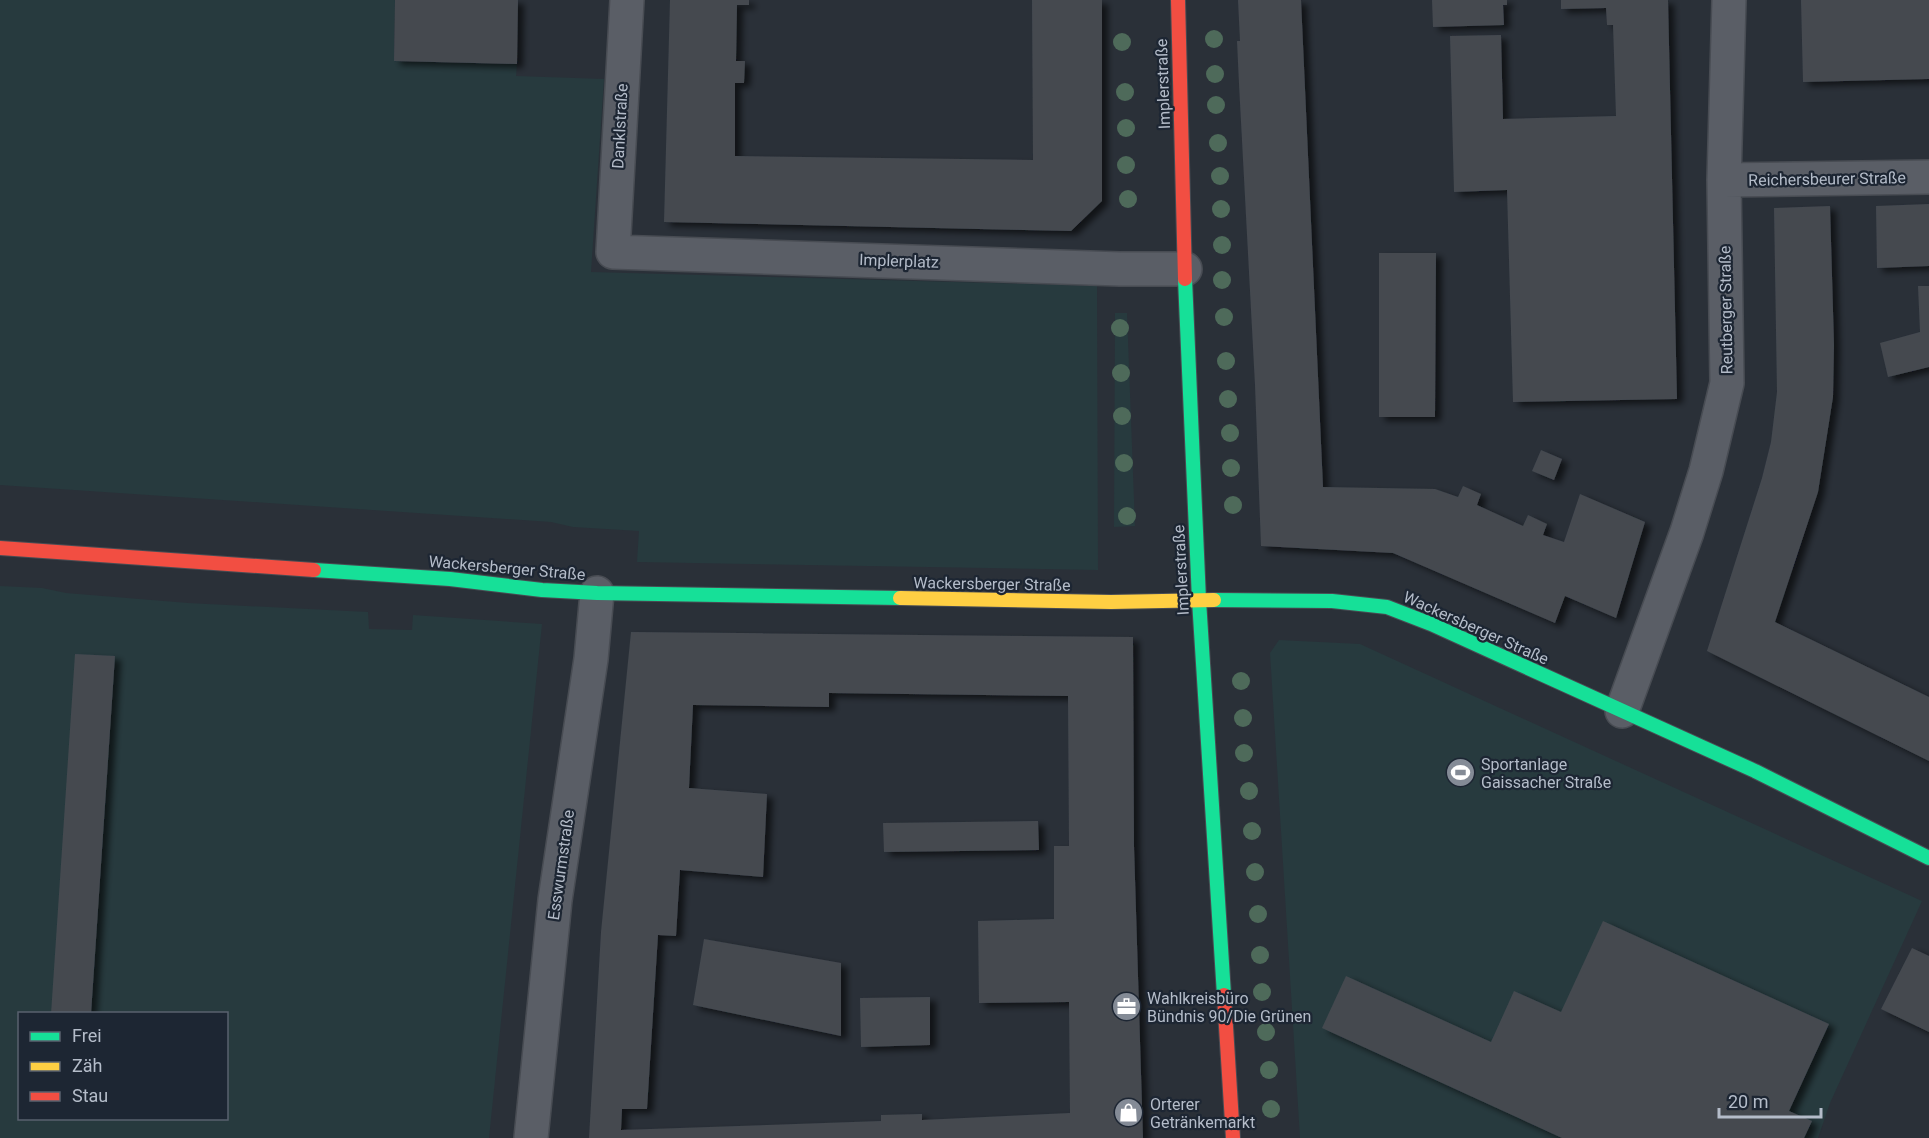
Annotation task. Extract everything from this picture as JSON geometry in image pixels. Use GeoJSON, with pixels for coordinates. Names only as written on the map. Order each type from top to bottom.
{"type":"FeatureCollection","features":[{"type":"Feature","properties":{"kind":"street","name":"Danklstraße"},"geometry":{"type":"LineString","coordinates":[[613,252],[627,0]]}},
{"type":"Feature","properties":{"kind":"street","name":"Implerstraße"},"geometry":{"type":"LineString","coordinates":[[1178,0],[1185,269],[1199,600],[1233,1138]]}},
{"type":"Feature","properties":{"kind":"street","name":"Reutberger Straße"},"geometry":{"type":"LineString","coordinates":[[1622,711],[1687,532],[1706,471],[1727,383],[1724,180],[1729,0]]}},
{"type":"Feature","properties":{"kind":"street","name":"Reichersbeurer Straße"},"geometry":{"type":"LineString","coordinates":[[1724,180],[1929,177]]}},
{"type":"Feature","properties":{"kind":"street","name":"Implerplatz"},"geometry":{"type":"LineString","coordinates":[[613,252],[1120,269],[1185,269]]}},
{"type":"Feature","properties":{"kind":"street","name":"Wackersberger Straße"},"geometry":{"type":"LineString","coordinates":[[0,548],[450,579],[542,590],[597,593],[1111,602],[1332,601],[1387,607],[1431,624],[1755,771],[1929,858]]}},
{"type":"Feature","properties":{"kind":"street","name":"Esswurmstraße"},"geometry":{"type":"LineString","coordinates":[[531,1138],[555,900],[591,659],[597,593]]}},
{"type":"Feature","properties":{"kind":"green space"},"geometry":{"type":"Polygon","coordinates":[[[0,0],[395,0],[394,61],[517,64],[516,76],[604,79],[591,272],[1097,286],[1098,570],[637,562],[639,531],[573,527],[551,522],[0,485],[0,0]]]}},
{"type":"Feature","properties":{"kind":"green space"},"geometry":{"type":"Polygon","coordinates":[[[1115,313],[1127,313],[1135,526],[1114,527],[1115,313]]]}},
{"type":"Feature","properties":{"kind":"green space"},"geometry":{"type":"Polygon","coordinates":[[[0,586],[188,603],[368,612],[369,629],[412,630],[413,615],[542,624],[489,1138],[0,1138],[0,586]]]}},
{"type":"Feature","properties":{"kind":"green space","name":"Sportanlage Gaissacher Straße"},"geometry":{"type":"Polygon","coordinates":[[[1279,640],[1360,644],[1922,901],[1830,1103],[1818,1138],[1300,1138],[1270,653],[1279,640]]]}},
{"type":"Feature","properties":{"kind":"building"},"geometry":{"type":"Polygon","coordinates":[[[395,0],[518,0],[517,64],[394,61],[395,0]]]}},
{"type":"Feature","properties":{"kind":"building"},"geometry":{"type":"Polygon","coordinates":[[[670,0],[749,0],[749,5],[737,5],[736,61],[745,61],[744,83],[735,83],[735,156],[1033,160],[1032,0],[1102,0],[1102,201],[1071,231],[664,222],[670,0]]]}},
{"type":"Feature","properties":{"kind":"building"},"geometry":{"type":"Polygon","coordinates":[[[1238,0],[1301,0],[1323,487],[1435,489],[1458,497],[1463,486],[1481,494],[1477,505],[1523,526],[1528,515],[1547,524],[1543,535],[1564,542],[1580,494],[1645,522],[1616,618],[1565,596],[1555,623],[1393,553],[1261,546],[1237,41],[1240,41],[1238,0]]]}},
{"type":"Feature","properties":{"kind":"building"},"geometry":{"type":"Polygon","coordinates":[[[1432,0],[1507,0],[1507,5],[1503,5],[1504,25],[1433,27],[1432,0]]]}},
{"type":"Feature","properties":{"kind":"building"},"geometry":{"type":"Polygon","coordinates":[[[1561,0],[1668,0],[1677,399],[1513,402],[1507,190],[1454,192],[1450,36],[1501,35],[1503,119],[1616,116],[1613,25],[1607,25],[1606,8],[1561,9],[1561,0]]]}},
{"type":"Feature","properties":{"kind":"building"},"geometry":{"type":"Polygon","coordinates":[[[1801,0],[1929,0],[1929,79],[1803,82],[1801,0]]]}},
{"type":"Feature","properties":{"kind":"building"},"geometry":{"type":"Polygon","coordinates":[[[1929,204],[1929,266],[1877,268],[1876,206],[1929,204]]]}},
{"type":"Feature","properties":{"kind":"building"},"geometry":{"type":"Polygon","coordinates":[[[1830,206],[1834,345],[1833,397],[1818,492],[1775,622],[1929,697],[1929,761],[1707,651],[1762,478],[1771,442],[1777,392],[1774,208],[1830,206]]]}},
{"type":"Feature","properties":{"kind":"building"},"geometry":{"type":"Polygon","coordinates":[[[1379,253],[1436,253],[1435,417],[1379,417],[1379,253]]]}},
{"type":"Feature","properties":{"kind":"building"},"geometry":{"type":"Polygon","coordinates":[[[1918,286],[1929,286],[1929,367],[1888,377],[1880,343],[1920,332],[1918,286]]]}},
{"type":"Feature","properties":{"kind":"building"},"geometry":{"type":"Polygon","coordinates":[[[1541,450],[1562,459],[1554,480],[1532,471],[1541,450]]]}},
{"type":"Feature","properties":{"kind":"building"},"geometry":{"type":"Polygon","coordinates":[[[631,632],[1133,637],[1134,846],[1143,1138],[589,1138],[601,932],[631,632]],[[829,693],[829,707],[693,705],[689,788],[767,794],[763,877],[680,870],[676,936],[658,935],[647,1109],[622,1109],[621,1130],[881,1121],[881,1115],[922,1114],[922,1120],[1070,1113],[1069,1002],[979,1003],[978,921],[1054,919],[1054,846],[1069,846],[1068,696],[829,693]]]}},
{"type":"Feature","properties":{"kind":"building"},"geometry":{"type":"Polygon","coordinates":[[[75,654],[115,656],[91,1012],[51,1012],[75,654]]]}},
{"type":"Feature","properties":{"kind":"building"},"geometry":{"type":"Polygon","coordinates":[[[1038,821],[1039,850],[884,852],[883,823],[1038,821]]]}},
{"type":"Feature","properties":{"kind":"building"},"geometry":{"type":"Polygon","coordinates":[[[1603,921],[1829,1024],[1789,1111],[1812,1121],[1804,1138],[1562,1138],[1322,1028],[1346,976],[1491,1042],[1514,991],[1561,1012],[1603,921]]]}},
{"type":"Feature","properties":{"kind":"building"},"geometry":{"type":"Polygon","coordinates":[[[704,939],[841,963],[841,1036],[693,1005],[704,939]]]}},
{"type":"Feature","properties":{"kind":"building"},"geometry":{"type":"Polygon","coordinates":[[[1912,948],[1929,956],[1929,1032],[1881,1009],[1912,948]]]}},
{"type":"Feature","properties":{"kind":"building"},"geometry":{"type":"Polygon","coordinates":[[[930,997],[930,1045],[861,1047],[860,998],[930,997]]]}},
{"type":"Feature","properties":{"kind":"traffic: fast"},"geometry":{"type":"LineString","coordinates":[[1185,279],[1199,600],[1224,995]]}},
{"type":"Feature","properties":{"kind":"traffic: fast"},"geometry":{"type":"LineString","coordinates":[[314,570],[450,579],[542,590],[597,593],[900,598]]}},
{"type":"Feature","properties":{"kind":"traffic: fast"},"geometry":{"type":"LineString","coordinates":[[1214,600],[1332,601],[1387,607],[1431,624],[1755,771],[1929,858]]}},
{"type":"Feature","properties":{"kind":"traffic: slow"},"geometry":{"type":"LineString","coordinates":[[900,598],[1111,602],[1214,600]]}},
{"type":"Feature","properties":{"kind":"traffic: jam"},"geometry":{"type":"LineString","coordinates":[[1178,0],[1185,279]]}},
{"type":"Feature","properties":{"kind":"traffic: jam"},"geometry":{"type":"LineString","coordinates":[[0,548],[314,570]]}},
{"type":"Feature","properties":{"kind":"traffic: jam"},"geometry":{"type":"LineString","coordinates":[[1224,995],[1233,1138]]}},
{"type":"Feature","properties":{"kind":"place","name":"Sportanlage Gaissacher Straße"},"geometry":{"type":"Point","coordinates":[1460,773]}},
{"type":"Feature","properties":{"kind":"place","name":"Wahlkreisbüro Bündnis 90/Die Grünen"},"geometry":{"type":"Point","coordinates":[1126,1007]}},
{"type":"Feature","properties":{"kind":"place","name":"Orterer Getränkemarkt"},"geometry":{"type":"Point","coordinates":[1129,1113]}}]}
